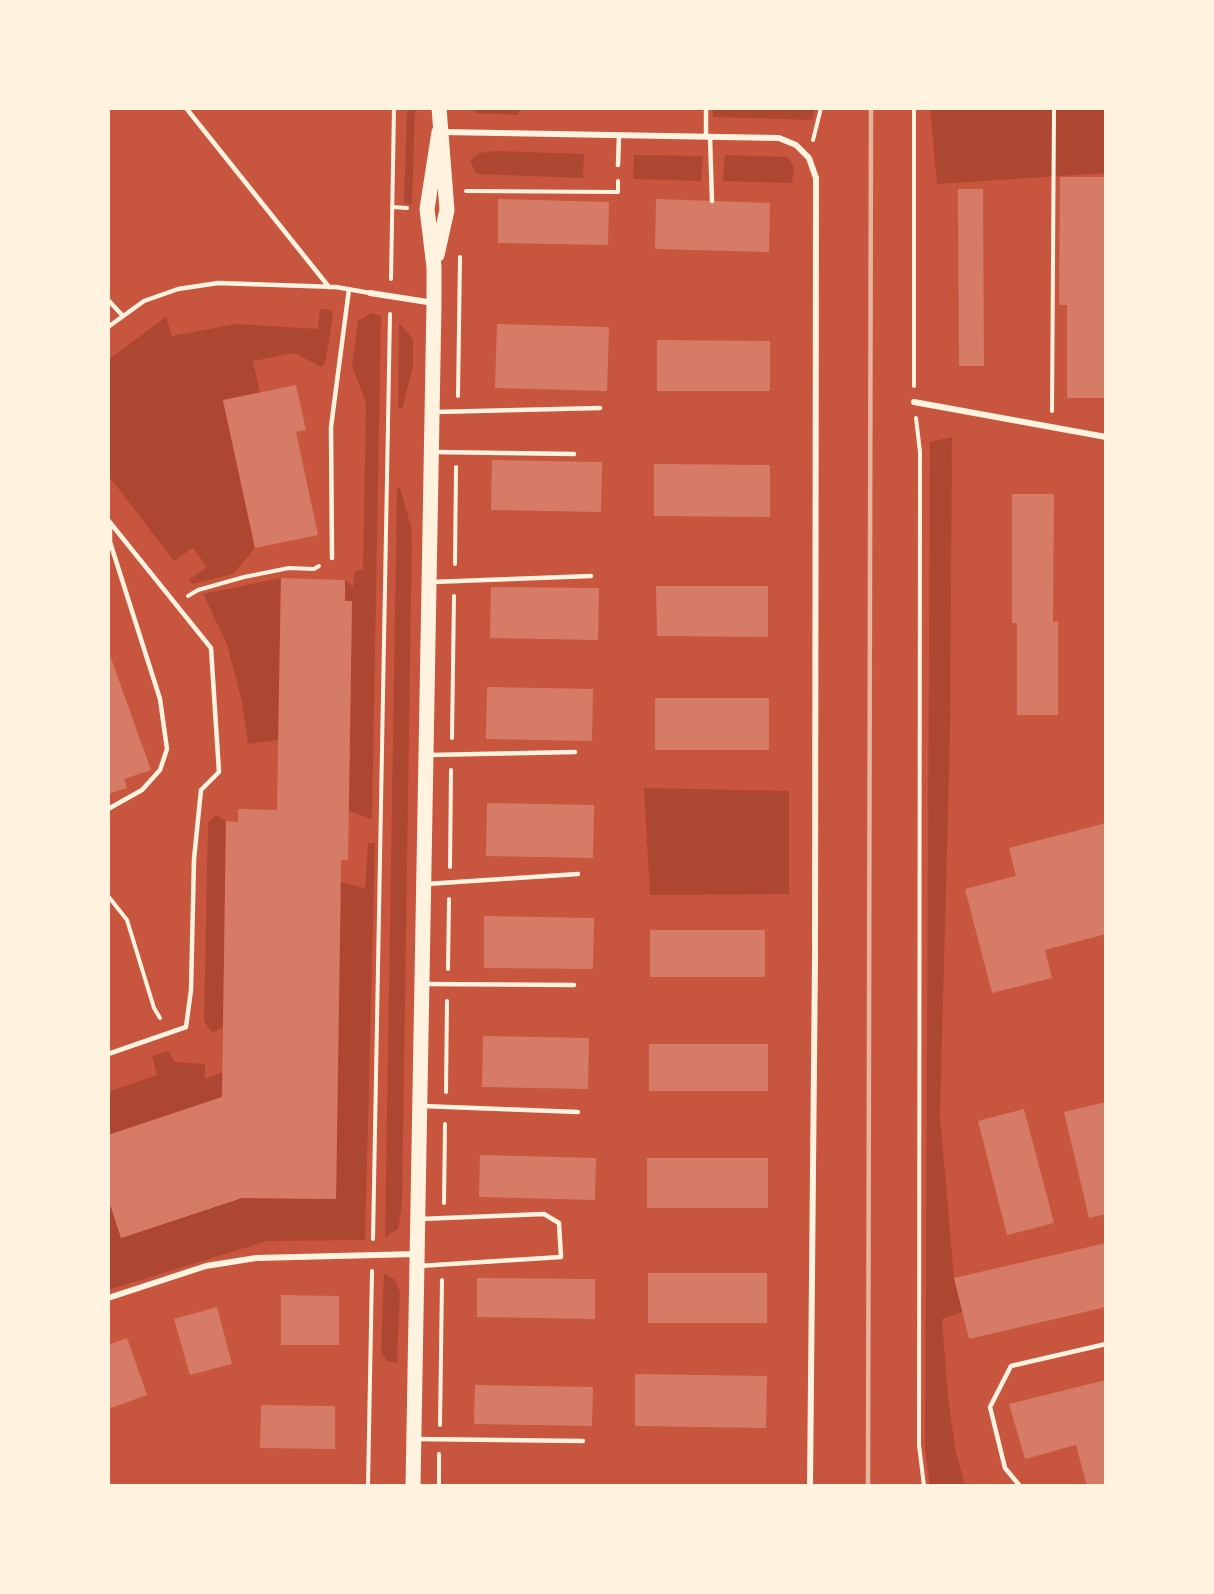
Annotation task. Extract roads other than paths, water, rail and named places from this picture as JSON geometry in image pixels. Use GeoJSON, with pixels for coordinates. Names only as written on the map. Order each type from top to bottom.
{"type":"FeatureCollection","features":[{"type":"Feature","properties":{"kind":"main road"},"geometry":{"type":"LineString","coordinates":[[413,1486],[434,303],[434,267],[427,209],[439,132],[439,108]]}},
{"type":"Feature","properties":{"kind":"street"},"geometry":{"type":"LineString","coordinates":[[439,132],[779,138],[795,145],[808,158],[816,178],[815,958],[810,1486]]}},
{"type":"Feature","properties":{"kind":"street"},"geometry":{"type":"LineString","coordinates":[[370,293],[434,303]]}},
{"type":"Feature","properties":{"kind":"street"},"geometry":{"type":"LineString","coordinates":[[914,402],[1106,437]]}},
{"type":"Feature","properties":{"kind":"street"},"geometry":{"type":"LineString","coordinates":[[108,1298],[187,1271],[256,1258],[372,1254],[416,1260]]}},
{"type":"Feature","properties":{"kind":"lane"},"geometry":{"type":"LineString","coordinates":[[186,108],[329,287]]}},
{"type":"Feature","properties":{"kind":"lane"},"geometry":{"type":"LineString","coordinates":[[705,108],[712,201]]}},
{"type":"Feature","properties":{"kind":"lane"},"geometry":{"type":"LineString","coordinates":[[618,165],[619,135]]}},
{"type":"Feature","properties":{"kind":"lane"},"geometry":{"type":"LineString","coordinates":[[108,327],[144,301],[178,289],[218,283],[329,287],[370,293]]}},
{"type":"Feature","properties":{"kind":"lane"},"geometry":{"type":"LineString","coordinates":[[332,558],[331,427],[349,289]]}},
{"type":"Feature","properties":{"kind":"lane"},"geometry":{"type":"LineString","coordinates":[[108,300],[123,316]]}},
{"type":"Feature","properties":{"kind":"lane"},"geometry":{"type":"LineString","coordinates":[[432,412],[600,408]]}},
{"type":"Feature","properties":{"kind":"lane"},"geometry":{"type":"LineString","coordinates":[[432,452],[574,454]]}},
{"type":"Feature","properties":{"kind":"lane"},"geometry":{"type":"LineString","coordinates":[[108,1054],[186,1027],[190,990],[194,859],[201,790],[219,772],[211,648],[109,522]]}},
{"type":"Feature","properties":{"kind":"lane"},"geometry":{"type":"LineString","coordinates":[[108,809],[142,790],[160,770],[167,749],[160,699],[110,542],[109,522]]}},
{"type":"Feature","properties":{"kind":"lane"},"geometry":{"type":"LineString","coordinates":[[429,582],[591,576]]}},
{"type":"Feature","properties":{"kind":"lane"},"geometry":{"type":"LineString","coordinates":[[426,755],[575,752]]}},
{"type":"Feature","properties":{"kind":"lane"},"geometry":{"type":"LineString","coordinates":[[423,884],[578,874]]}},
{"type":"Feature","properties":{"kind":"lane"},"geometry":{"type":"LineString","coordinates":[[422,984],[574,985]]}},
{"type":"Feature","properties":{"kind":"lane"},"geometry":{"type":"LineString","coordinates":[[419,1106],[578,1112]]}},
{"type":"Feature","properties":{"kind":"lane"},"geometry":{"type":"LineString","coordinates":[[416,1260],[443,1265],[561,1257],[559,1223],[544,1214],[417,1219]]}},
{"type":"Feature","properties":{"kind":"lane"},"geometry":{"type":"LineString","coordinates":[[1020,1486],[1005,1468],[990,1407],[1011,1366],[1106,1344]]}},
{"type":"Feature","properties":{"kind":"lane"},"geometry":{"type":"LineString","coordinates":[[414,1439],[583,1441]]}},
{"type":"Feature","properties":{"kind":"railway"},"geometry":{"type":"LineString","coordinates":[[868,1486],[871,108]]}}]}
